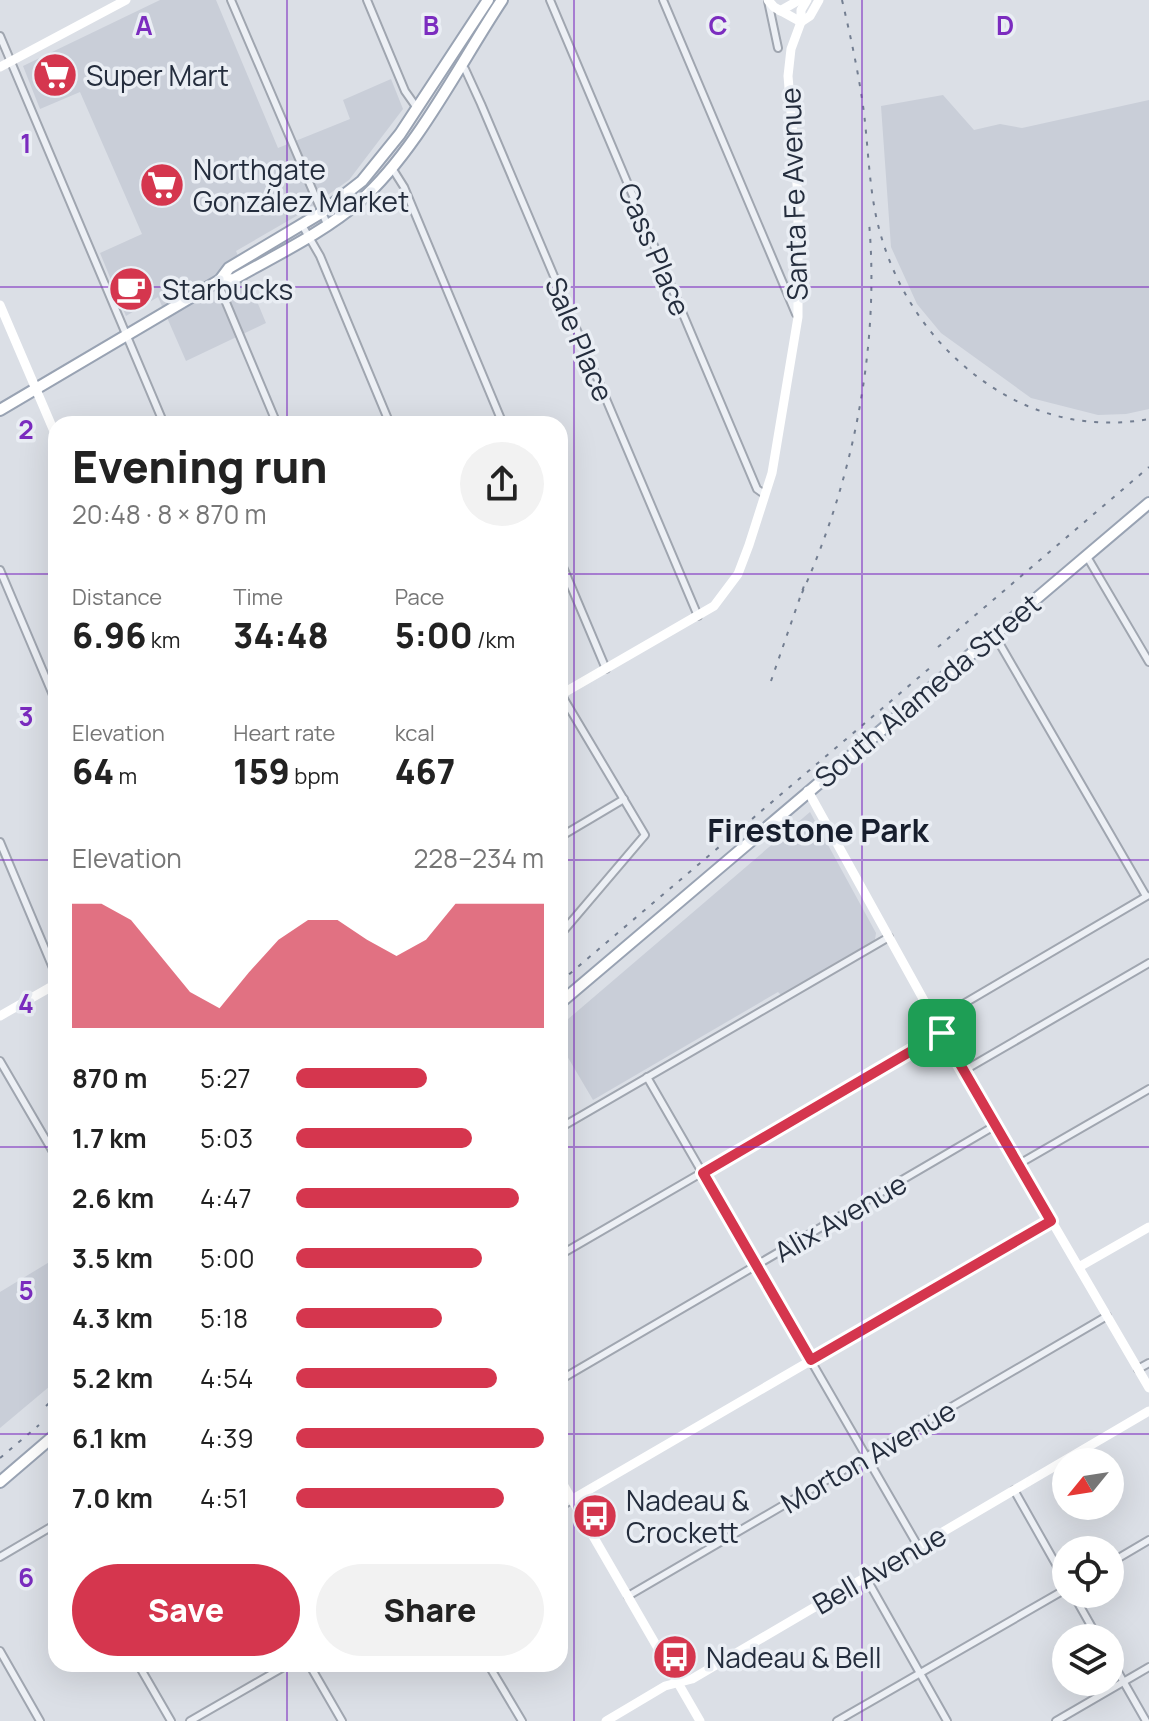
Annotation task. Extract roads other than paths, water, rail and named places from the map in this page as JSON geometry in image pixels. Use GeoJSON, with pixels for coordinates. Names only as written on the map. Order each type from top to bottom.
{"type":"FeatureCollection","features":[{"type":"Feature","properties":{"kind":"main road"},"geometry":{"type":"LineString","coordinates":[[305,230],[327,224],[360,201],[392,168],[460,64],[496,1]]}},
{"type":"Feature","properties":{"kind":"main road"},"geometry":{"type":"LineString","coordinates":[[0,410],[219,280],[234,279],[305,230],[321,213],[362,181],[496,1]]}},
{"type":"Feature","properties":{"kind":"main road","name":"South Alameda Street"},"geometry":{"type":"LineString","coordinates":[[568,996],[1149,503]]}},
{"type":"Feature","properties":{"kind":"main road"},"geometry":{"type":"LineString","coordinates":[[0,1482],[48,1441]]}},
{"type":"Feature","properties":{"kind":"street"},"geometry":{"type":"LineString","coordinates":[[0,67],[101,5],[126,0]]}},
{"type":"Feature","properties":{"kind":"street"},"geometry":{"type":"LineString","coordinates":[[231,0],[327,224]]}},
{"type":"Feature","properties":{"kind":"street"},"geometry":{"type":"LineString","coordinates":[[367,0],[405,91],[417,108]]}},
{"type":"Feature","properties":{"kind":"street","name":"Cass Place"},"geometry":{"type":"LineString","coordinates":[[550,0],[721,406],[757,489],[764,494]]}},
{"type":"Feature","properties":{"kind":"street"},"geometry":{"type":"LineString","coordinates":[[663,0],[798,317]]}},
{"type":"Feature","properties":{"kind":"street"},"geometry":{"type":"LineString","coordinates":[[768,0],[780,11],[801,22]]}},
{"type":"Feature","properties":{"kind":"street"},"geometry":{"type":"LineString","coordinates":[[768,0],[778,48]]}},
{"type":"Feature","properties":{"kind":"street"},"geometry":{"type":"LineString","coordinates":[[780,11],[799,0]]}},
{"type":"Feature","properties":{"kind":"street","name":"Santa Fe Avenue"},"geometry":{"type":"LineString","coordinates":[[568,690],[714,606],[738,574],[772,473],[798,317],[798,196],[788,76],[791,49],[801,22],[801,10],[807,0]]}},
{"type":"Feature","properties":{"kind":"street","name":"Santa Fe Avenue"},"geometry":{"type":"LineString","coordinates":[[801,22],[810,16],[819,0]]}},
{"type":"Feature","properties":{"kind":"street"},"geometry":{"type":"LineString","coordinates":[[0,36],[161,416]]}},
{"type":"Feature","properties":{"kind":"street","name":"Sale Place"},"geometry":{"type":"LineString","coordinates":[[460,64],[481,104],[698,616]]}},
{"type":"Feature","properties":{"kind":"street"},"geometry":{"type":"LineString","coordinates":[[392,168],[411,202],[500,416]]}},
{"type":"Feature","properties":{"kind":"street"},"geometry":{"type":"LineString","coordinates":[[305,230],[320,256],[387,416]]}},
{"type":"Feature","properties":{"kind":"street"},"geometry":{"type":"LineString","coordinates":[[219,280],[274,416]]}},
{"type":"Feature","properties":{"kind":"street"},"geometry":{"type":"LineString","coordinates":[[0,305],[48,417]]}},
{"type":"Feature","properties":{"kind":"street"},"geometry":{"type":"LineString","coordinates":[[1086,555],[1149,662]]}},
{"type":"Feature","properties":{"kind":"street"},"geometry":{"type":"LineString","coordinates":[[0,570],[48,683]]}},
{"type":"Feature","properties":{"kind":"street"},"geometry":{"type":"LineString","coordinates":[[568,579],[606,669]]}},
{"type":"Feature","properties":{"kind":"street"},"geometry":{"type":"LineString","coordinates":[[936,1020],[1148,895],[994,634]]}},
{"type":"Feature","properties":{"kind":"street"},"geometry":{"type":"LineString","coordinates":[[568,706],[645,835],[568,926]]}},
{"type":"Feature","properties":{"kind":"street"},"geometry":{"type":"LineString","coordinates":[[808,791],[942,1033],[1149,1388]]}},
{"type":"Feature","properties":{"kind":"street"},"geometry":{"type":"LineString","coordinates":[[568,832],[624,799]]}},
{"type":"Feature","properties":{"kind":"street"},"geometry":{"type":"LineString","coordinates":[[0,842],[48,956]]}},
{"type":"Feature","properties":{"kind":"street"},"geometry":{"type":"LineString","coordinates":[[568,1123],[889,937]]}},
{"type":"Feature","properties":{"kind":"street"},"geometry":{"type":"LineString","coordinates":[[965,1070],[1149,963]]}},
{"type":"Feature","properties":{"kind":"street"},"geometry":{"type":"LineString","coordinates":[[0,1016],[48,989]]}},
{"type":"Feature","properties":{"kind":"street"},"geometry":{"type":"LineString","coordinates":[[568,1250],[942,1033]]}},
{"type":"Feature","properties":{"kind":"street"},"geometry":{"type":"LineString","coordinates":[[0,1061],[48,1143]]}},
{"type":"Feature","properties":{"kind":"street"},"geometry":{"type":"LineString","coordinates":[[647,1077],[918,1546]]}},
{"type":"Feature","properties":{"kind":"street"},"geometry":{"type":"LineString","coordinates":[[1019,1164],[1149,1089]]}},
{"type":"Feature","properties":{"kind":"street","name":"Alix Avenue"},"geometry":{"type":"LineString","coordinates":[[568,1375],[996,1125]]}},
{"type":"Feature","properties":{"kind":"street"},"geometry":{"type":"LineString","coordinates":[[568,1502],[1051,1221]]}},
{"type":"Feature","properties":{"kind":"street"},"geometry":{"type":"LineString","coordinates":[[1079,1267],[1149,1227]]}},
{"type":"Feature","properties":{"kind":"street","name":"Morton Avenue"},"geometry":{"type":"LineString","coordinates":[[628,1596],[1107,1316]]}},
{"type":"Feature","properties":{"kind":"street"},"geometry":{"type":"LineString","coordinates":[[1138,1369],[1149,1363]]}},
{"type":"Feature","properties":{"kind":"street","name":"Bell Avenue"},"geometry":{"type":"LineString","coordinates":[[606,1721],[678,1682],[692,1679],[1149,1411]]}},
{"type":"Feature","properties":{"kind":"street"},"geometry":{"type":"LineString","coordinates":[[1014,1490],[1052,1557]]}},
{"type":"Feature","properties":{"kind":"street"},"geometry":{"type":"LineString","coordinates":[[568,1491],[700,1721]]}},
{"type":"Feature","properties":{"kind":"street"},"geometry":{"type":"LineString","coordinates":[[0,1557],[48,1530]]}},
{"type":"Feature","properties":{"kind":"street"},"geometry":{"type":"LineString","coordinates":[[1124,1555],[1149,1540]]}},
{"type":"Feature","properties":{"kind":"street"},"geometry":{"type":"LineString","coordinates":[[865,1576],[947,1721]]}},
{"type":"Feature","properties":{"kind":"street"},"geometry":{"type":"LineString","coordinates":[[837,1721],[1052,1597]]}},
{"type":"Feature","properties":{"kind":"street"},"geometry":{"type":"LineString","coordinates":[[0,1651],[40,1721]]}},
{"type":"Feature","properties":{"kind":"street"},"geometry":{"type":"LineString","coordinates":[[1124,1681],[1149,1667]]}},
{"type":"Feature","properties":{"kind":"street"},"geometry":{"type":"LineString","coordinates":[[142,1672],[168,1720]]}},
{"type":"Feature","properties":{"kind":"street"},"geometry":{"type":"LineString","coordinates":[[190,1721],[275,1672]]}},
{"type":"Feature","properties":{"kind":"street"},"geometry":{"type":"LineString","coordinates":[[314,1672],[342,1721]]}},
{"type":"Feature","properties":{"kind":"street"},"geometry":{"type":"LineString","coordinates":[[493,1672],[522,1721]]}},
{"type":"Feature","properties":{"kind":"street"},"geometry":{"type":"LineString","coordinates":[[1124,1684],[1146,1721]]}},
{"type":"Feature","properties":{"kind":"street"},"geometry":{"type":"LineString","coordinates":[[1056,1721],[1099,1696]]}},
{"type":"Feature","properties":{"kind":"railway"},"geometry":{"type":"LineString","coordinates":[[842,0],[862,99],[876,216],[892,267],[917,313],[951,354],[1010,398],[1068,418],[1108,423],[1149,419]]}},
{"type":"Feature","properties":{"kind":"railway"},"geometry":{"type":"LineString","coordinates":[[802,593],[836,505],[859,412],[870,317],[869,222]]}},
{"type":"Feature","properties":{"kind":"railway"},"geometry":{"type":"LineString","coordinates":[[938,647],[1149,467]]}},
{"type":"Feature","properties":{"kind":"railway"},"geometry":{"type":"LineString","coordinates":[[771,681],[805,583]]}},
{"type":"Feature","properties":{"kind":"railway"},"geometry":{"type":"LineString","coordinates":[[568,975],[931,667]]}},
{"type":"Feature","properties":{"kind":"railway"},"geometry":{"type":"LineString","coordinates":[[0,1458],[39,1425]]}},
{"type":"Feature","properties":{"kind":"place","name":"Super Mart"},"geometry":{"type":"Point","coordinates":[55,75]}},
{"type":"Feature","properties":{"kind":"place","name":"Northgate González Market"},"geometry":{"type":"Point","coordinates":[162,185]}},
{"type":"Feature","properties":{"kind":"place","name":"Starbucks"},"geometry":{"type":"Point","coordinates":[131,289]}},
{"type":"Feature","properties":{"kind":"place","name":"Nadeau & Crockett"},"geometry":{"type":"Point","coordinates":[595,1516]}},
{"type":"Feature","properties":{"kind":"place","name":"Nadeau & Bell"},"geometry":{"type":"Point","coordinates":[675,1657]}},
{"type":"Feature","properties":{"kind":"district","name":"Firestone Park"},"geometry":{"type":"Point","coordinates":[818,830]}}]}
